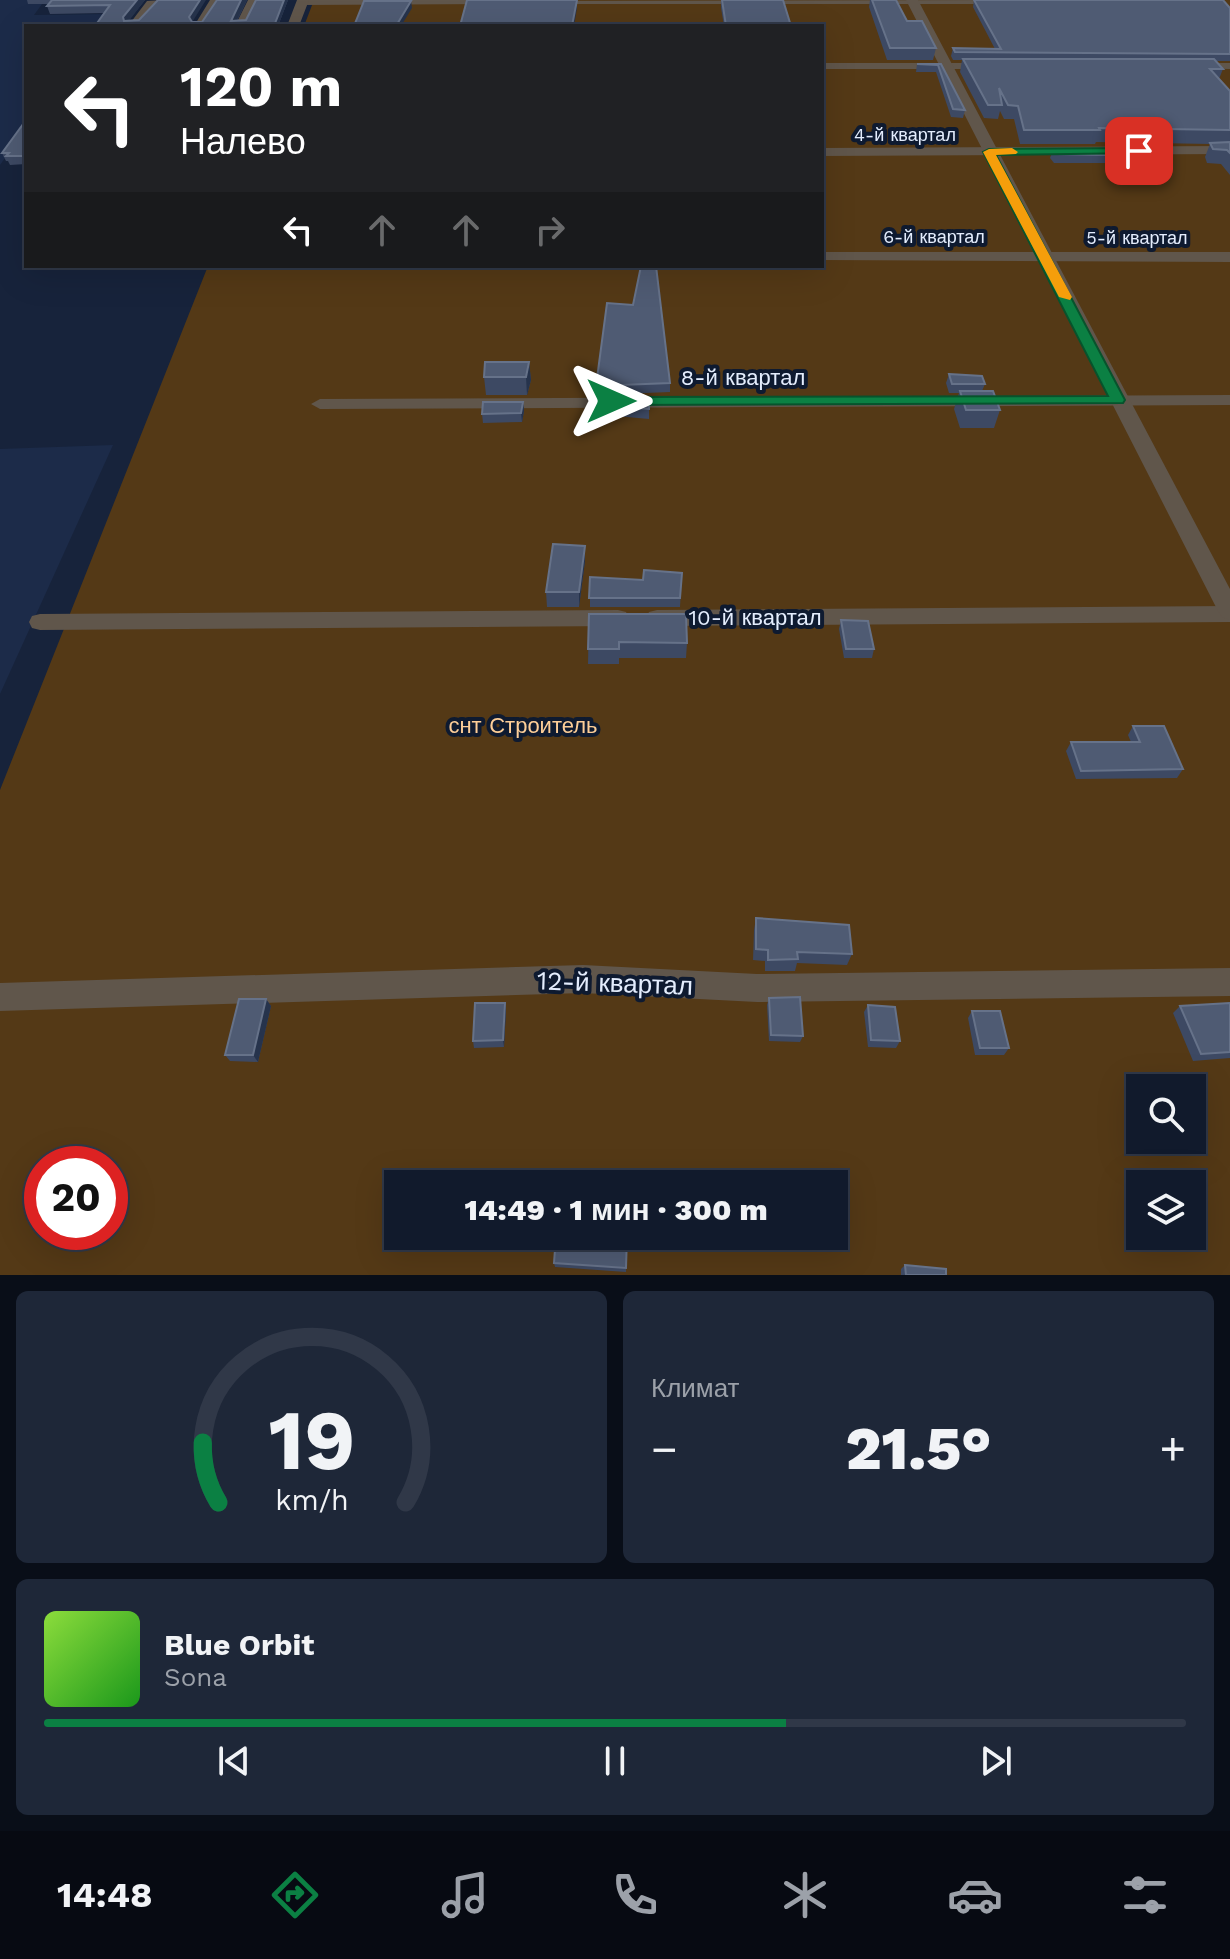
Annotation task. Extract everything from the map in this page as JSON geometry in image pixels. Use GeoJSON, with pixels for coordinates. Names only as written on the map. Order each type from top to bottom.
{"type":"FeatureCollection","features":[{"type":"Feature","properties":{"kind":"street"},"geometry":{"type":"LineString","coordinates":[[912,0],[1230,613]]}},
{"type":"Feature","properties":{"kind":"street"},"geometry":{"type":"LineString","coordinates":[[294,24],[303,1]]}},
{"type":"Feature","properties":{"kind":"lane"},"geometry":{"type":"LineString","coordinates":[[135,24],[151,3],[158,0]]}},
{"type":"Feature","properties":{"kind":"lane"},"geometry":{"type":"LineString","coordinates":[[200,24],[215,0]]}},
{"type":"Feature","properties":{"kind":"lane"},"geometry":{"type":"LineString","coordinates":[[241,24],[253,0]]}},
{"type":"Feature","properties":{"kind":"lane"},"geometry":{"type":"LineString","coordinates":[[303,1],[506,1]]}},
{"type":"Feature","properties":{"kind":"lane"},"geometry":{"type":"LineString","coordinates":[[537,1],[1018,1]]}},
{"type":"Feature","properties":{"kind":"lane"},"geometry":{"type":"LineString","coordinates":[[824,66],[1002,66]]}},
{"type":"Feature","properties":{"kind":"lane"},"geometry":{"type":"LineString","coordinates":[[1184,66],[1230,66]]}},
{"type":"Feature","properties":{"kind":"lane","name":"4-й квартал"},"geometry":{"type":"LineString","coordinates":[[824,152],[1230,150]]}},
{"type":"Feature","properties":{"kind":"lane","name":"6-й квартал"},"geometry":{"type":"LineString","coordinates":[[824,256],[1045,257]]}},
{"type":"Feature","properties":{"kind":"lane","name":"5-й квартал"},"geometry":{"type":"LineString","coordinates":[[1045,257],[1230,257]]}},
{"type":"Feature","properties":{"kind":"lane","name":"8-й квартал"},"geometry":{"type":"LineString","coordinates":[[320,404],[1230,400]]}},
{"type":"Feature","properties":{"kind":"lane","name":"10-й квартал"},"geometry":{"type":"LineString","coordinates":[[40,622],[1230,613]]}},
{"type":"Feature","properties":{"kind":"lane","name":"12-й квартал"},"geometry":{"type":"LineString","coordinates":[[0,997],[583,979],[757,988],[1230,982]]}},
{"type":"Feature","properties":{"kind":"shaded area"},"geometry":{"type":"Polygon","coordinates":[[[0,0],[45,0],[34,15],[108,14],[101,24],[24,24],[24,132],[0,165],[0,0]]]}},
{"type":"Feature","properties":{"kind":"shaded area"},"geometry":{"type":"Polygon","coordinates":[[[113,445],[0,694],[0,449],[113,445]]]}},
{"type":"Feature","properties":{"kind":"green space","name":"снт Строитель"},"geometry":{"type":"Polygon","coordinates":[[[314,0],[1230,0],[1230,1275],[0,1275],[0,790],[207,268],[824,268],[824,24],[305,24],[314,0]]]}},
{"type":"Feature","properties":{"kind":"building"},"geometry":{"type":"Polygon","coordinates":[[[52,0],[137,0],[123,17],[124,21],[139,20],[158,0],[200,0],[189,17],[192,22],[202,22],[217,0],[241,0],[231,21],[246,20],[256,0],[284,0],[275,24],[96,24],[110,5],[47,6],[52,0]]]}},
{"type":"Feature","properties":{"kind":"building"},"geometry":{"type":"Polygon","coordinates":[[[467,0],[577,0],[572,24],[461,24],[467,0]]]}},
{"type":"Feature","properties":{"kind":"building"},"geometry":{"type":"Polygon","coordinates":[[[722,0],[783,0],[790,24],[726,24],[722,0]]]}},
{"type":"Feature","properties":{"kind":"building"},"geometry":{"type":"Polygon","coordinates":[[[872,0],[896,0],[907,21],[922,21],[936,48],[890,48],[872,0]]]}},
{"type":"Feature","properties":{"kind":"building"},"geometry":{"type":"Polygon","coordinates":[[[974,0],[1223,0],[1230,8],[1230,54],[955,52],[953,48],[1001,49],[974,0]]]}},
{"type":"Feature","properties":{"kind":"building"},"geometry":{"type":"Polygon","coordinates":[[[364,1],[411,1],[397,24],[355,24],[364,1]]]}},
{"type":"Feature","properties":{"kind":"building"},"geometry":{"type":"Polygon","coordinates":[[[963,59],[1214,59],[1223,69],[1210,69],[1230,91],[1230,130],[1024,130],[1018,106],[1008,105],[999,88],[1002,105],[988,105],[963,59]]]}},
{"type":"Feature","properties":{"kind":"building"},"geometry":{"type":"Polygon","coordinates":[[[917,64],[941,64],[965,110],[953,109],[938,65],[917,64]]]}},
{"type":"Feature","properties":{"kind":"building"},"geometry":{"type":"Polygon","coordinates":[[[24,123],[24,156],[6,156],[9,153],[2,153],[24,123]]]}},
{"type":"Feature","properties":{"kind":"building"},"geometry":{"type":"Polygon","coordinates":[[[1230,142],[1230,153],[1213,149],[1210,143],[1230,142]]]}},
{"type":"Feature","properties":{"kind":"building"},"geometry":{"type":"Polygon","coordinates":[[[1106,149],[1110,155],[1057,154],[1053,150],[1106,149]]]}},
{"type":"Feature","properties":{"kind":"building"},"geometry":{"type":"Polygon","coordinates":[[[641,268],[656,268],[670,383],[596,386],[607,303],[633,305],[641,268]]]}},
{"type":"Feature","properties":{"kind":"building"},"geometry":{"type":"Polygon","coordinates":[[[485,362],[529,362],[526,377],[484,377],[485,362]]]}},
{"type":"Feature","properties":{"kind":"building"},"geometry":{"type":"Polygon","coordinates":[[[949,374],[982,376],[985,384],[952,384],[949,374]]]}},
{"type":"Feature","properties":{"kind":"building"},"geometry":{"type":"Polygon","coordinates":[[[960,391],[993,391],[1000,410],[966,410],[960,391]]]}},
{"type":"Feature","properties":{"kind":"building"},"geometry":{"type":"Polygon","coordinates":[[[649,401],[649,409],[593,405],[594,402],[649,401]]]}},
{"type":"Feature","properties":{"kind":"building"},"geometry":{"type":"Polygon","coordinates":[[[483,402],[523,402],[521,413],[482,414],[483,402]]]}},
{"type":"Feature","properties":{"kind":"building"},"geometry":{"type":"Polygon","coordinates":[[[553,544],[585,546],[579,592],[546,592],[553,544]]]}},
{"type":"Feature","properties":{"kind":"building"},"geometry":{"type":"Polygon","coordinates":[[[644,570],[682,573],[680,598],[589,598],[590,577],[643,580],[644,570]]]}},
{"type":"Feature","properties":{"kind":"building"},"geometry":{"type":"Polygon","coordinates":[[[589,614],[686,614],[687,643],[619,642],[619,649],[588,649],[589,614]]]}},
{"type":"Feature","properties":{"kind":"building"},"geometry":{"type":"Polygon","coordinates":[[[841,620],[868,621],[874,649],[846,649],[841,620]]]}},
{"type":"Feature","properties":{"kind":"building"},"geometry":{"type":"Polygon","coordinates":[[[1133,726],[1164,726],[1183,769],[1081,771],[1071,742],[1140,742],[1133,726]]]}},
{"type":"Feature","properties":{"kind":"building"},"geometry":{"type":"Polygon","coordinates":[[[756,918],[849,925],[852,954],[797,952],[798,959],[768,960],[768,950],[756,949],[756,918]]]}},
{"type":"Feature","properties":{"kind":"building"},"geometry":{"type":"Polygon","coordinates":[[[800,997],[803,1036],[771,1035],[769,998],[800,997]]]}},
{"type":"Feature","properties":{"kind":"building"},"geometry":{"type":"Polygon","coordinates":[[[239,999],[266,999],[253,1055],[225,1055],[239,999]]]}},
{"type":"Feature","properties":{"kind":"building"},"geometry":{"type":"Polygon","coordinates":[[[475,1003],[505,1003],[503,1040],[473,1041],[475,1003]]]}},
{"type":"Feature","properties":{"kind":"building"},"geometry":{"type":"Polygon","coordinates":[[[1230,1003],[1230,1052],[1201,1054],[1180,1006],[1230,1003]]]}},
{"type":"Feature","properties":{"kind":"building"},"geometry":{"type":"Polygon","coordinates":[[[868,1005],[895,1007],[900,1041],[871,1040],[868,1005]]]}},
{"type":"Feature","properties":{"kind":"building"},"geometry":{"type":"Polygon","coordinates":[[[972,1011],[1000,1011],[1009,1048],[980,1048],[972,1011]]]}},
{"type":"Feature","properties":{"kind":"building"},"geometry":{"type":"Polygon","coordinates":[[[555,1250],[627,1250],[626,1268],[554,1263],[555,1250]]]}},
{"type":"Feature","properties":{"kind":"building"},"geometry":{"type":"Polygon","coordinates":[[[905,1265],[946,1269],[946,1275],[906,1275],[905,1265]]]}},
{"type":"Feature","properties":{"kind":"slow traffic"},"geometry":{"type":"LineString","coordinates":[[1012,152],[989,152],[1065,297]]}},
{"type":"Feature","properties":{"kind":"route"},"geometry":{"type":"LineString","coordinates":[[611,401],[1117,400],[989,152],[1139,151]]}}]}
